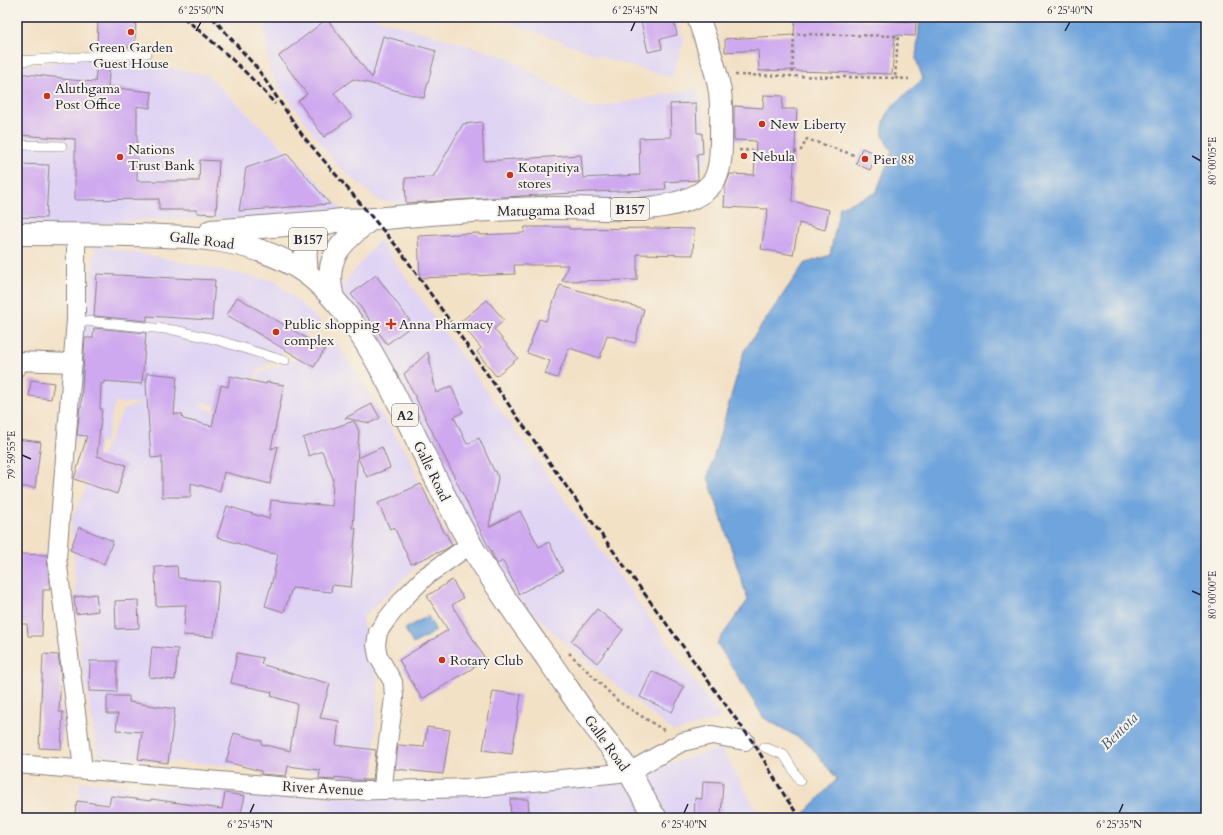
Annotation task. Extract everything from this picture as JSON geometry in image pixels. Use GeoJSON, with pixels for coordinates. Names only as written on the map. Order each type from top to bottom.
{"type":"FeatureCollection","features":[{"type":"Feature","properties":{"kind":"main road","name":"Matugama Road"},"geometry":{"type":"LineString","coordinates":[[307,273],[305,252],[309,239],[318,228],[336,220],[516,209],[588,208],[634,210],[656,208],[688,199],[702,191],[715,179],[719,165],[721,149],[721,114],[720,92],[716,75],[698,17]]}},
{"type":"Feature","properties":{"kind":"main road","name":"B157"},"geometry":{"type":"LineString","coordinates":[[332,298],[329,271],[335,254],[350,235],[371,219]]}},
{"type":"Feature","properties":{"kind":"main road"},"geometry":{"type":"LineString","coordinates":[[164,236],[336,220]]}},
{"type":"Feature","properties":{"kind":"main road","name":"Galle Road"},"geometry":{"type":"LineString","coordinates":[[17,234],[76,234],[206,238],[257,249],[279,258],[307,273],[332,298],[364,339],[384,375],[470,544],[514,613],[585,714],[629,772],[654,816]]}},
{"type":"Feature","properties":{"kind":"street"},"geometry":{"type":"LineString","coordinates":[[76,234],[76,320],[57,558],[83,769]]}},
{"type":"Feature","properties":{"kind":"street"},"geometry":{"type":"LineString","coordinates":[[17,367],[18,361],[73,363]]}},
{"type":"Feature","properties":{"kind":"street"},"geometry":{"type":"LineString","coordinates":[[383,790],[394,698],[393,682],[378,656],[376,645],[378,632],[405,597],[426,576],[470,544]]}},
{"type":"Feature","properties":{"kind":"street"},"geometry":{"type":"LineString","coordinates":[[629,772],[682,742],[712,735],[745,741]]}},
{"type":"Feature","properties":{"kind":"street","name":"River Avenue"},"geometry":{"type":"LineString","coordinates":[[17,764],[336,791],[475,788],[629,772]]}},
{"type":"Feature","properties":{"kind":"lane"},"geometry":{"type":"LineString","coordinates":[[17,61],[147,53]]}},
{"type":"Feature","properties":{"kind":"lane"},"geometry":{"type":"LineString","coordinates":[[17,145],[62,146]]}},
{"type":"Feature","properties":{"kind":"lane"},"geometry":{"type":"LineString","coordinates":[[76,320],[174,330],[214,339],[285,361]]}},
{"type":"Feature","properties":{"kind":"lane"},"geometry":{"type":"LineString","coordinates":[[764,747],[784,756],[800,781]]}},
{"type":"Feature","properties":{"kind":"path"},"geometry":{"type":"LineString","coordinates":[[792,76],[794,34],[801,34],[898,36],[895,78]]}},
{"type":"Feature","properties":{"kind":"path"},"geometry":{"type":"LineString","coordinates":[[716,75],[909,79]]}},
{"type":"Feature","properties":{"kind":"path"},"geometry":{"type":"LineString","coordinates":[[794,152],[801,150],[806,139],[854,155]]}},
{"type":"Feature","properties":{"kind":"path"},"geometry":{"type":"LineString","coordinates":[[568,652],[619,702],[682,742]]}},
{"type":"Feature","properties":{"kind":"shaded area"},"geometry":{"type":"Polygon","coordinates":[[[263,17],[371,17],[507,57],[591,109],[698,88],[710,154],[686,192],[600,200],[380,202],[335,163],[270,73],[263,17]]]}},
{"type":"Feature","properties":{"kind":"shaded area"},"geometry":{"type":"Polygon","coordinates":[[[496,17],[676,17],[684,40],[672,78],[608,59],[496,17]]]}},
{"type":"Feature","properties":{"kind":"shaded area"},"geometry":{"type":"Polygon","coordinates":[[[82,58],[123,59],[207,75],[317,180],[343,211],[302,218],[154,219],[61,228],[17,226],[17,67],[82,58]]]}},
{"type":"Feature","properties":{"kind":"shaded area"},"geometry":{"type":"Polygon","coordinates":[[[379,240],[721,718],[674,732],[562,641],[495,575],[336,293],[379,240]]]}},
{"type":"Feature","properties":{"kind":"shaded area"},"geometry":{"type":"Polygon","coordinates":[[[96,245],[275,281],[322,323],[257,371],[246,416],[206,403],[197,404],[250,426],[260,373],[337,343],[411,460],[439,545],[362,618],[378,683],[373,776],[98,756],[80,650],[71,520],[124,409],[145,403],[115,403],[105,442],[70,439],[85,313],[96,245]]]}},
{"type":"Feature","properties":{"kind":"shaded area"},"geometry":{"type":"Polygon","coordinates":[[[721,748],[761,818],[77,818],[80,782],[370,799],[599,786],[721,748]]]}},
{"type":"Feature","properties":{"kind":"water","name":"Bentota"},"geometry":{"type":"Polygon","coordinates":[[[920,17],[1206,17],[1206,818],[800,818],[837,779],[808,743],[764,718],[717,643],[748,600],[708,477],[744,351],[804,264],[830,255],[840,207],[876,193],[892,151],[883,135],[883,126],[886,118],[896,103],[923,79],[916,59],[920,17]]]}},
{"type":"Feature","properties":{"kind":"water"},"geometry":{"type":"Polygon","coordinates":[[[428,616],[436,631],[413,644],[405,629],[428,616]]]}},
{"type":"Feature","properties":{"kind":"building"},"geometry":{"type":"Polygon","coordinates":[[[98,17],[136,17],[135,47],[111,47],[111,49],[97,50],[98,17]]]}},
{"type":"Feature","properties":{"kind":"building"},"geometry":{"type":"Polygon","coordinates":[[[640,17],[673,17],[677,35],[660,39],[662,49],[648,52],[640,17]]]}},
{"type":"Feature","properties":{"kind":"building"},"geometry":{"type":"Polygon","coordinates":[[[795,17],[916,22],[915,36],[895,35],[892,74],[796,70],[759,71],[758,50],[725,52],[725,39],[794,35],[795,17]]]}},
{"type":"Feature","properties":{"kind":"building"},"geometry":{"type":"Polygon","coordinates":[[[327,19],[372,78],[383,36],[436,51],[424,98],[353,79],[334,93],[352,117],[324,137],[298,101],[307,94],[279,56],[327,19]]]}},
{"type":"Feature","properties":{"kind":"building"},"geometry":{"type":"Polygon","coordinates":[[[110,61],[108,87],[152,92],[150,108],[137,106],[137,181],[199,181],[200,160],[219,161],[216,214],[197,213],[197,210],[159,210],[159,199],[75,200],[75,139],[17,135],[17,73],[95,82],[97,62],[110,61]]]}},
{"type":"Feature","properties":{"kind":"building"},"geometry":{"type":"Polygon","coordinates":[[[764,95],[783,96],[782,109],[797,109],[792,201],[829,210],[825,230],[799,223],[793,255],[761,249],[768,209],[724,207],[725,186],[730,174],[754,175],[756,141],[734,140],[734,106],[763,108],[764,95]]]}},
{"type":"Feature","properties":{"kind":"building"},"geometry":{"type":"Polygon","coordinates":[[[696,103],[697,133],[702,133],[703,153],[697,154],[698,180],[665,182],[666,189],[406,203],[405,178],[433,177],[463,124],[482,122],[484,161],[581,155],[583,178],[640,175],[639,138],[671,137],[670,104],[696,103]]]}},
{"type":"Feature","properties":{"kind":"building"},"geometry":{"type":"Polygon","coordinates":[[[862,148],[876,154],[870,170],[856,164],[862,148]]]}},
{"type":"Feature","properties":{"kind":"building"},"geometry":{"type":"Polygon","coordinates":[[[287,154],[330,204],[239,211],[246,168],[287,154]]]}},
{"type":"Feature","properties":{"kind":"building"},"geometry":{"type":"Polygon","coordinates":[[[17,164],[49,165],[46,218],[17,217],[17,164]]]}},
{"type":"Feature","properties":{"kind":"building"},"geometry":{"type":"Polygon","coordinates":[[[525,227],[569,227],[569,229],[694,229],[693,255],[637,254],[637,280],[562,281],[568,265],[514,265],[515,274],[420,278],[418,236],[479,233],[479,235],[524,233],[525,227]]]}},
{"type":"Feature","properties":{"kind":"building"},"geometry":{"type":"Polygon","coordinates":[[[97,274],[215,280],[212,320],[147,316],[147,321],[94,316],[97,274]]]}},
{"type":"Feature","properties":{"kind":"building"},"geometry":{"type":"Polygon","coordinates":[[[376,275],[413,325],[387,344],[351,294],[376,275]]]}},
{"type":"Feature","properties":{"kind":"building"},"geometry":{"type":"Polygon","coordinates":[[[560,285],[644,309],[635,343],[607,335],[600,358],[569,348],[557,378],[545,374],[550,361],[527,353],[539,319],[546,321],[560,285]]]}},
{"type":"Feature","properties":{"kind":"building","name":"Public shopping complex"},"geometry":{"type":"Polygon","coordinates":[[[237,297],[325,349],[314,367],[227,315],[237,297]]]}},
{"type":"Feature","properties":{"kind":"building"},"geometry":{"type":"Polygon","coordinates":[[[487,300],[504,320],[494,329],[518,358],[496,376],[477,352],[481,348],[460,322],[487,300]]]}},
{"type":"Feature","properties":{"kind":"building"},"geometry":{"type":"Polygon","coordinates":[[[94,328],[146,333],[142,384],[104,381],[104,383],[101,384],[100,409],[102,409],[97,456],[126,465],[117,494],[74,479],[87,436],[77,435],[81,407],[85,338],[93,338],[94,328]]]}},
{"type":"Feature","properties":{"kind":"building"},"geometry":{"type":"Polygon","coordinates":[[[428,352],[436,393],[451,386],[463,412],[454,417],[467,444],[479,438],[494,471],[496,471],[498,478],[489,527],[520,511],[539,547],[549,542],[563,571],[519,594],[503,561],[497,564],[404,374],[428,352]]]}},
{"type":"Feature","properties":{"kind":"building"},"geometry":{"type":"Polygon","coordinates":[[[147,373],[177,376],[174,414],[182,414],[183,419],[212,426],[221,385],[228,387],[230,376],[266,384],[267,382],[284,385],[271,449],[278,446],[270,484],[224,472],[220,491],[191,483],[191,497],[162,497],[162,457],[151,458],[146,384],[147,373]]]}},
{"type":"Feature","properties":{"kind":"building"},"geometry":{"type":"Polygon","coordinates":[[[31,380],[54,383],[51,399],[29,396],[31,380]]]}},
{"type":"Feature","properties":{"kind":"building"},"geometry":{"type":"Polygon","coordinates":[[[372,404],[380,418],[370,423],[345,418],[372,404]]]}},
{"type":"Feature","properties":{"kind":"building"},"geometry":{"type":"Polygon","coordinates":[[[354,421],[359,431],[353,528],[356,528],[351,587],[332,585],[331,592],[292,588],[284,612],[265,606],[278,554],[269,553],[217,537],[227,506],[269,519],[271,500],[332,506],[333,478],[322,451],[309,456],[303,438],[354,421]]]}},
{"type":"Feature","properties":{"kind":"building"},"geometry":{"type":"Polygon","coordinates":[[[17,439],[41,442],[35,488],[17,486],[17,439]]]}},
{"type":"Feature","properties":{"kind":"building"},"geometry":{"type":"Polygon","coordinates":[[[382,447],[390,468],[367,477],[358,458],[382,447]]]}},
{"type":"Feature","properties":{"kind":"building"},"geometry":{"type":"Polygon","coordinates":[[[421,484],[445,534],[452,545],[411,564],[394,527],[390,529],[378,503],[421,484]]]}},
{"type":"Feature","properties":{"kind":"building"},"geometry":{"type":"Polygon","coordinates":[[[79,527],[113,541],[104,564],[70,550],[79,527]]]}},
{"type":"Feature","properties":{"kind":"building"},"geometry":{"type":"Polygon","coordinates":[[[21,554],[47,555],[50,590],[43,590],[42,636],[28,636],[27,624],[17,624],[17,593],[19,593],[21,554]]]}},
{"type":"Feature","properties":{"kind":"building"},"geometry":{"type":"Polygon","coordinates":[[[177,566],[178,578],[219,582],[214,637],[183,635],[186,605],[156,606],[155,567],[177,566]]]}},
{"type":"Feature","properties":{"kind":"building","name":"Rotary Club"},"geometry":{"type":"Polygon","coordinates":[[[452,580],[463,598],[452,605],[486,660],[422,699],[399,660],[448,630],[427,596],[452,580]]]}},
{"type":"Feature","properties":{"kind":"building"},"geometry":{"type":"Polygon","coordinates":[[[96,594],[98,611],[76,614],[74,597],[96,594]]]}},
{"type":"Feature","properties":{"kind":"building"},"geometry":{"type":"Polygon","coordinates":[[[138,600],[139,628],[116,629],[115,601],[138,600]]]}},
{"type":"Feature","properties":{"kind":"building"},"geometry":{"type":"Polygon","coordinates":[[[597,609],[623,630],[597,663],[571,641],[597,609]]]}},
{"type":"Feature","properties":{"kind":"building"},"geometry":{"type":"Polygon","coordinates":[[[152,647],[178,649],[175,680],[149,677],[152,647]]]}},
{"type":"Feature","properties":{"kind":"building"},"geometry":{"type":"Polygon","coordinates":[[[237,653],[263,658],[261,664],[330,684],[320,718],[339,721],[336,745],[376,750],[373,780],[357,780],[335,777],[335,780],[319,779],[320,770],[288,766],[286,776],[261,774],[261,771],[226,762],[234,733],[262,741],[261,744],[290,751],[297,704],[271,696],[272,692],[231,683],[237,653]]]}},
{"type":"Feature","properties":{"kind":"building"},"geometry":{"type":"Polygon","coordinates":[[[43,654],[58,655],[61,673],[59,712],[63,712],[61,749],[39,748],[43,654]]]}},
{"type":"Feature","properties":{"kind":"building"},"geometry":{"type":"Polygon","coordinates":[[[90,661],[117,661],[117,692],[89,691],[90,661]]]}},
{"type":"Feature","properties":{"kind":"building"},"geometry":{"type":"Polygon","coordinates":[[[652,671],[684,687],[672,712],[640,697],[652,671]]]}},
{"type":"Feature","properties":{"kind":"building"},"geometry":{"type":"Polygon","coordinates":[[[493,691],[521,695],[512,754],[483,750],[493,691]]]}},
{"type":"Feature","properties":{"kind":"building"},"geometry":{"type":"Polygon","coordinates":[[[107,696],[129,696],[129,702],[175,709],[168,763],[138,759],[142,732],[116,730],[118,714],[107,714],[107,696]]]}},
{"type":"Feature","properties":{"kind":"building"},"geometry":{"type":"Polygon","coordinates":[[[427,727],[450,730],[443,774],[395,769],[398,745],[424,747],[427,727]]]}},
{"type":"Feature","properties":{"kind":"building"},"geometry":{"type":"Polygon","coordinates":[[[703,781],[723,782],[721,818],[694,818],[695,798],[702,799],[703,781]]]}},
{"type":"Feature","properties":{"kind":"building"},"geometry":{"type":"Polygon","coordinates":[[[225,793],[245,796],[240,818],[74,818],[77,801],[109,805],[111,796],[151,801],[151,799],[222,809],[225,793]]]}},
{"type":"Feature","properties":{"kind":"building"},"geometry":{"type":"Polygon","coordinates":[[[510,799],[528,799],[529,818],[511,818],[510,799]]]}},
{"type":"Feature","properties":{"kind":"railway"},"geometry":{"type":"LineString","coordinates":[[183,17],[208,37],[254,81],[275,104]]}},
{"type":"Feature","properties":{"kind":"railway"},"geometry":{"type":"LineString","coordinates":[[212,17],[257,68],[303,136],[399,249],[571,493],[755,745],[786,798],[800,818]]}},
{"type":"Feature","properties":{"kind":"place","name":"Green Garden Guest House"},"geometry":{"type":"Point","coordinates":[131,32]}},
{"type":"Feature","properties":{"kind":"place","name":"Aluthgama Post Office"},"geometry":{"type":"Point","coordinates":[47,96]}},
{"type":"Feature","properties":{"kind":"place","name":"New Liberty"},"geometry":{"type":"Point","coordinates":[762,124]}},
{"type":"Feature","properties":{"kind":"place","name":"Nebula"},"geometry":{"type":"Point","coordinates":[744,156]}},
{"type":"Feature","properties":{"kind":"place","name":"Nations Trust Bank"},"geometry":{"type":"Point","coordinates":[120,157]}},
{"type":"Feature","properties":{"kind":"place","name":"Pier 88"},"geometry":{"type":"Point","coordinates":[865,159]}},
{"type":"Feature","properties":{"kind":"place","name":"Kotapitiya stores"},"geometry":{"type":"Point","coordinates":[510,175]}},
{"type":"Feature","properties":{"kind":"place","name":"Anna Pharmacy"},"geometry":{"type":"Point","coordinates":[391,324]}},
{"type":"Feature","properties":{"kind":"place","name":"Public shopping complex"},"geometry":{"type":"Point","coordinates":[276,332]}},
{"type":"Feature","properties":{"kind":"place","name":"Rotary Club"},"geometry":{"type":"Point","coordinates":[442,660]}}]}
